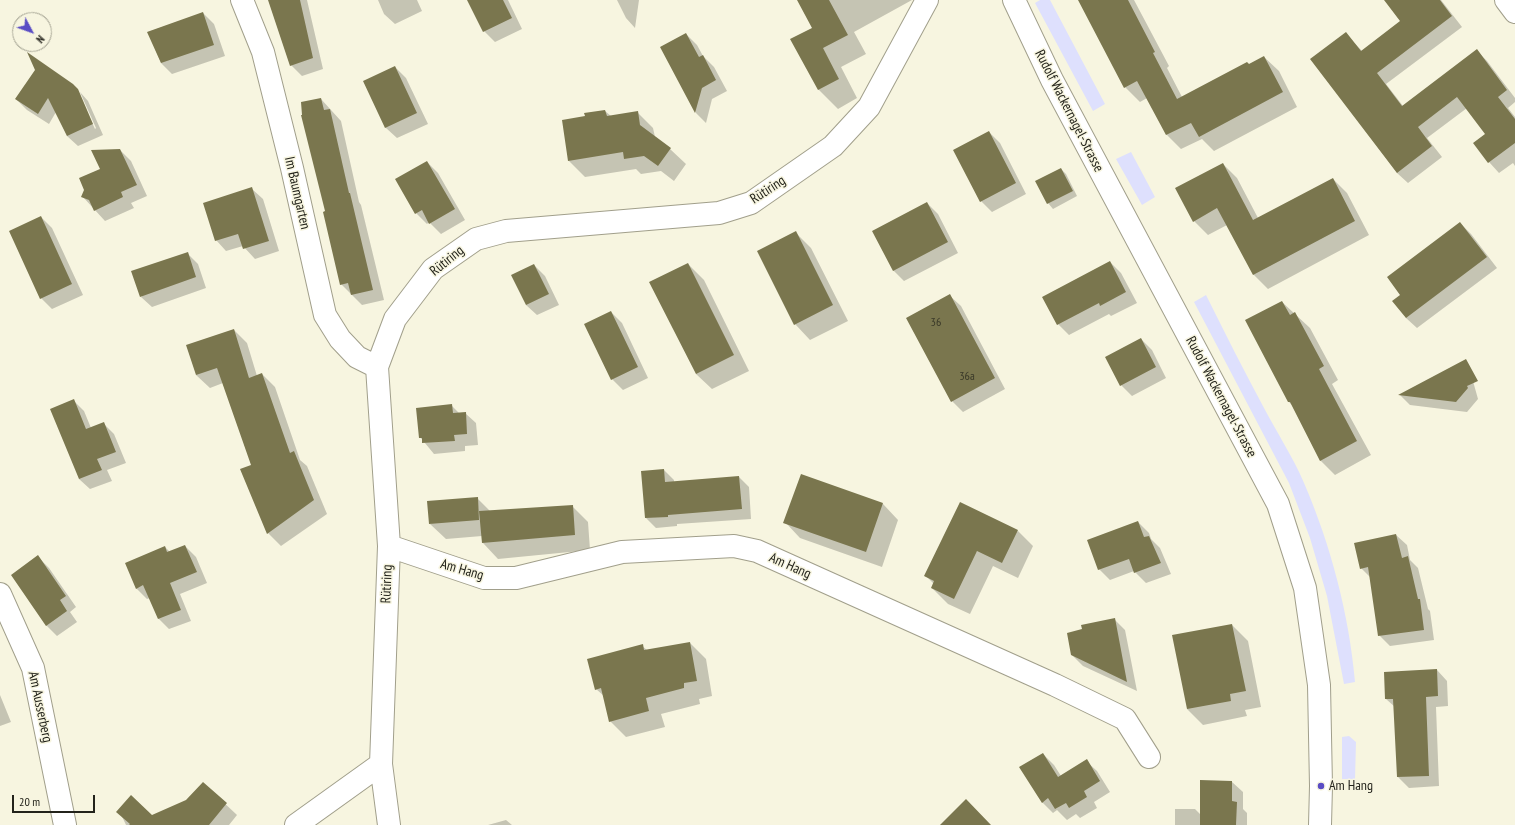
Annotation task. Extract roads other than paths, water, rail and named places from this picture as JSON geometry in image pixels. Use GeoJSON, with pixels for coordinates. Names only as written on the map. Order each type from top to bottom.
{"type":"FeatureCollection","features":[{"type":"Feature","properties":{"kind":"street","name":"Im Baumgarten"},"geometry":{"type":"LineString","coordinates":[[242,0],[263,52],[292,168],[325,315],[340,339],[357,357],[377,367]]}},
{"type":"Feature","properties":{"kind":"street","name":"Rütiring"},"geometry":{"type":"LineString","coordinates":[[389,825],[381,764],[389,546],[377,367],[395,319],[433,269],[476,239],[506,232],[719,213],[751,203],[833,146],[869,106],[927,0]]}},
{"type":"Feature","properties":{"kind":"street","name":"Rudolf Wackernagel-Strasse"},"geometry":{"type":"LineString","coordinates":[[1014,0],[1056,87],[1278,504],[1305,588],[1319,685],[1321,786],[1320,825]]}},
{"type":"Feature","properties":{"kind":"street"},"geometry":{"type":"LineString","coordinates":[[1506,0],[1515,12]]}},
{"type":"Feature","properties":{"kind":"street","name":"Am Hang"},"geometry":{"type":"LineString","coordinates":[[389,546],[484,578],[516,578],[622,552],[734,546],[757,551],[1125,719],[1149,757]]}},
{"type":"Feature","properties":{"kind":"street","name":"Am Ausserberg"},"geometry":{"type":"LineString","coordinates":[[0,594],[33,668],[65,825]]}},
{"type":"Feature","properties":{"kind":"street"},"geometry":{"type":"LineString","coordinates":[[296,825],[381,764]]}},
{"type":"Feature","properties":{"kind":"place","name":"Am Hang"},"geometry":{"type":"Point","coordinates":[1321,786]}}]}
